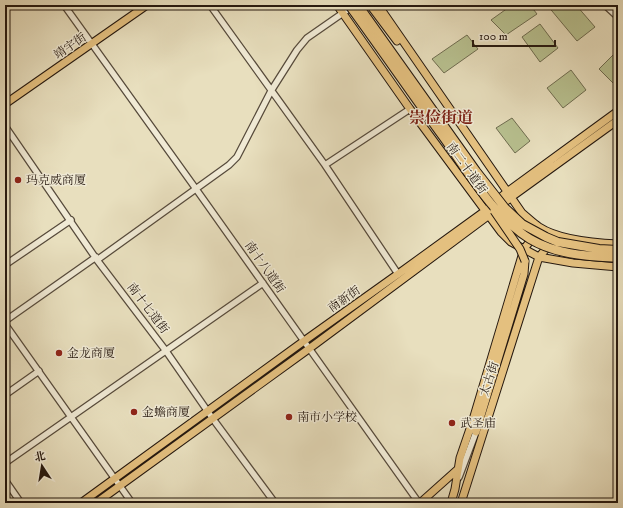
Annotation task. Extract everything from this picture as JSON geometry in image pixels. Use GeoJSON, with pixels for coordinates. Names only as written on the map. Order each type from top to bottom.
{"type":"FeatureCollection","features":[{"type":"Feature","properties":{"kind":"highway"},"geometry":{"type":"LineString","coordinates":[[349,5],[477,184],[507,221],[531,239],[554,250],[572,254],[618,258]]}},
{"type":"Feature","properties":{"kind":"highway"},"geometry":{"type":"LineString","coordinates":[[358,5],[476,171],[505,208],[522,224],[552,240],[577,246],[618,250]]}},
{"type":"Feature","properties":{"kind":"main road","name":"靖宇街"},"geometry":{"type":"LineString","coordinates":[[5,104],[147,5]]}},
{"type":"Feature","properties":{"kind":"main road","name":"南二十道街"},"geometry":{"type":"LineString","coordinates":[[336,5],[487,214],[511,242],[539,257],[573,263],[618,267]]}},
{"type":"Feature","properties":{"kind":"main road"},"geometry":{"type":"LineString","coordinates":[[370,5],[469,137]]}},
{"type":"Feature","properties":{"kind":"main road","name":"南二十道街"},"geometry":{"type":"LineString","coordinates":[[378,5],[522,213],[540,228],[558,236],[600,243],[618,244]]}},
{"type":"Feature","properties":{"kind":"main road","name":"南新街"},"geometry":{"type":"LineString","coordinates":[[96,503],[310,348],[487,214],[509,195],[618,111]]}},
{"type":"Feature","properties":{"kind":"main road","name":"南新街"},"geometry":{"type":"LineString","coordinates":[[509,195],[618,120]]}},
{"type":"Feature","properties":{"kind":"main road","name":"太古街"},"geometry":{"type":"LineString","coordinates":[[476,432],[524,274],[525,261],[520,249],[477,184]]}},
{"type":"Feature","properties":{"kind":"main road","name":"南新街"},"geometry":{"type":"LineString","coordinates":[[80,503],[207,410],[398,274],[487,214]]}},
{"type":"Feature","properties":{"kind":"main road"},"geometry":{"type":"LineString","coordinates":[[524,249],[540,228]]}},
{"type":"Feature","properties":{"kind":"main road"},"geometry":{"type":"LineString","coordinates":[[539,257],[558,236]]}},
{"type":"Feature","properties":{"kind":"main road","name":"太古街"},"geometry":{"type":"LineString","coordinates":[[455,489],[460,458],[524,249]]}},
{"type":"Feature","properties":{"kind":"main road","name":"太古街"},"geometry":{"type":"LineString","coordinates":[[452,503],[461,501],[539,257]]}},
{"type":"Feature","properties":{"kind":"main road"},"geometry":{"type":"LineString","coordinates":[[420,503],[458,469]]}},
{"type":"Feature","properties":{"kind":"main road"},"geometry":{"type":"LineString","coordinates":[[452,503],[455,489]]}},
{"type":"Feature","properties":{"kind":"street","name":"南十八道街"},"geometry":{"type":"LineString","coordinates":[[64,5],[420,503]]}},
{"type":"Feature","properties":{"kind":"street"},"geometry":{"type":"LineString","coordinates":[[210,5],[325,165],[398,274]]}},
{"type":"Feature","properties":{"kind":"street"},"geometry":{"type":"LineString","coordinates":[[132,503],[5,323],[229,165],[237,157],[271,91],[297,50],[308,38],[354,5]]}},
{"type":"Feature","properties":{"kind":"street"},"geometry":{"type":"LineString","coordinates":[[605,5],[618,17]]}},
{"type":"Feature","properties":{"kind":"street"},"geometry":{"type":"LineString","coordinates":[[612,5],[618,11]]}},
{"type":"Feature","properties":{"kind":"street"},"geometry":{"type":"LineString","coordinates":[[325,165],[410,109]]}},
{"type":"Feature","properties":{"kind":"street","name":"南十七道街"},"geometry":{"type":"LineString","coordinates":[[5,126],[96,258],[166,351],[213,419],[275,503]]}},
{"type":"Feature","properties":{"kind":"street"},"geometry":{"type":"LineString","coordinates":[[5,266],[70,220]]}},
{"type":"Feature","properties":{"kind":"street"},"geometry":{"type":"LineString","coordinates":[[5,463],[263,283]]}},
{"type":"Feature","properties":{"kind":"street"},"geometry":{"type":"LineString","coordinates":[[5,395],[39,371]]}},
{"type":"Feature","properties":{"kind":"street","name":"太古街"},"geometry":{"type":"LineString","coordinates":[[455,489],[476,432]]}},
{"type":"Feature","properties":{"kind":"street"},"geometry":{"type":"LineString","coordinates":[[5,480],[21,503]]}},
{"type":"Feature","properties":{"kind":"green space"},"geometry":{"type":"Polygon","coordinates":[[[512,5],[530,5],[537,14],[506,35],[491,20],[512,5]]]}},
{"type":"Feature","properties":{"kind":"green space"},"geometry":{"type":"Polygon","coordinates":[[[547,5],[576,5],[595,27],[577,41],[547,5]]]}},
{"type":"Feature","properties":{"kind":"green space"},"geometry":{"type":"Polygon","coordinates":[[[540,24],[558,48],[540,62],[522,37],[540,24]]]}},
{"type":"Feature","properties":{"kind":"green space"},"geometry":{"type":"Polygon","coordinates":[[[467,35],[478,49],[444,73],[432,59],[467,35]]]}},
{"type":"Feature","properties":{"kind":"green space"},"geometry":{"type":"Polygon","coordinates":[[[615,53],[618,57],[618,84],[616,86],[599,69],[615,53]]]}},
{"type":"Feature","properties":{"kind":"green space"},"geometry":{"type":"Polygon","coordinates":[[[571,70],[586,90],[563,108],[547,88],[571,70]]]}},
{"type":"Feature","properties":{"kind":"green space"},"geometry":{"type":"Polygon","coordinates":[[[512,118],[530,141],[515,153],[496,128],[512,118]]]}},
{"type":"Feature","properties":{"kind":"place","name":"玛克威商厦"},"geometry":{"type":"Point","coordinates":[18,180]}},
{"type":"Feature","properties":{"kind":"place","name":"金龙商厦"},"geometry":{"type":"Point","coordinates":[59,353]}},
{"type":"Feature","properties":{"kind":"place","name":"金蟾商厦"},"geometry":{"type":"Point","coordinates":[134,412]}},
{"type":"Feature","properties":{"kind":"place","name":"南市小学校"},"geometry":{"type":"Point","coordinates":[289,417]}},
{"type":"Feature","properties":{"kind":"place","name":"武圣庙"},"geometry":{"type":"Point","coordinates":[452,423]}},
{"type":"Feature","properties":{"kind":"district","name":"崇俭街道"},"geometry":{"type":"Point","coordinates":[441,117]}}]}
